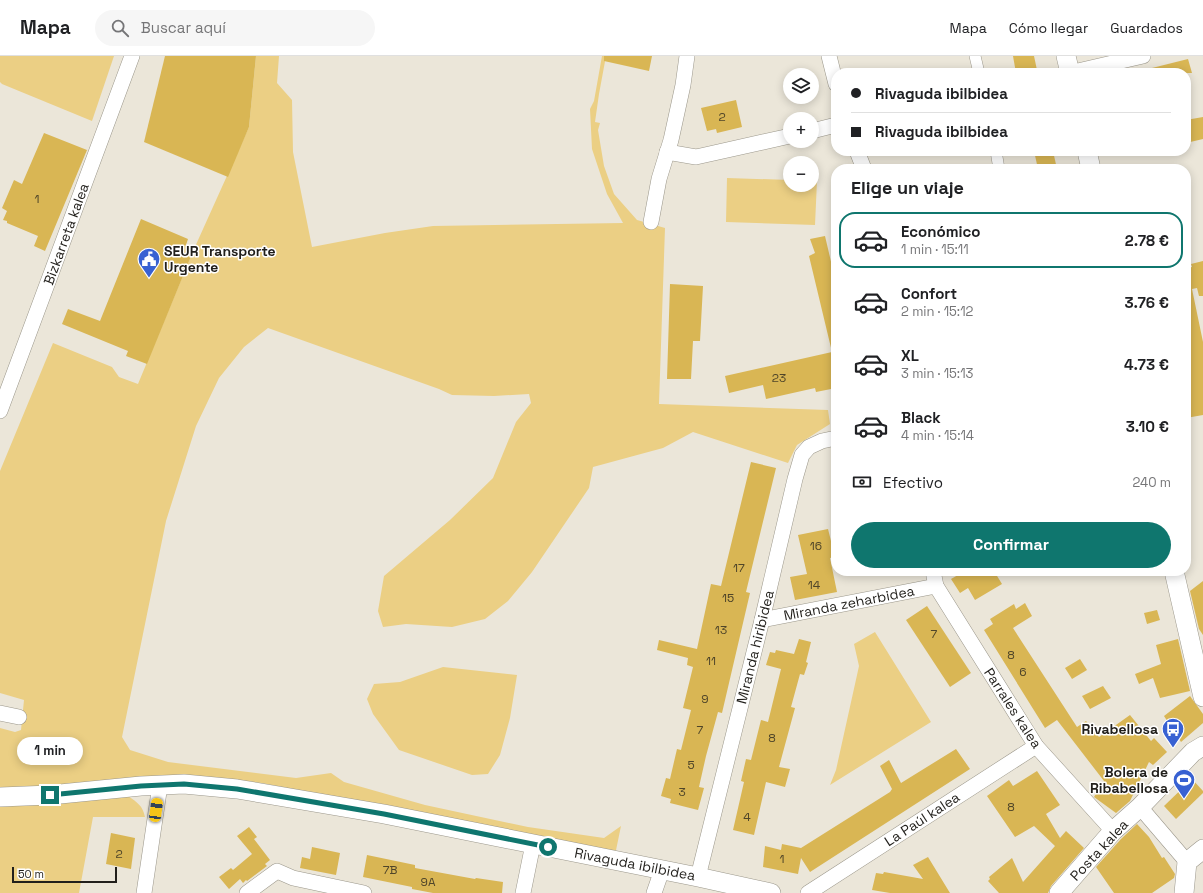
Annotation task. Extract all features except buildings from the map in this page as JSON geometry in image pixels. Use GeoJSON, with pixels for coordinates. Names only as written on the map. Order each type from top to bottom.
{"type":"FeatureCollection","features":[{"type":"Feature","properties":{"kind":"street","name":"Bizkarreta kalea"},"geometry":{"type":"LineString","coordinates":[[0,411],[132,56]]}},
{"type":"Feature","properties":{"kind":"street"},"geometry":{"type":"LineString","coordinates":[[651,222],[659,179],[683,85],[687,56]]}},
{"type":"Feature","properties":{"kind":"street"},"geometry":{"type":"LineString","coordinates":[[829,56],[832,68]]}},
{"type":"Feature","properties":{"kind":"street"},"geometry":{"type":"LineString","coordinates":[[975,56],[978,68]]}},
{"type":"Feature","properties":{"kind":"street"},"geometry":{"type":"LineString","coordinates":[[1066,56],[1068,68]]}},
{"type":"Feature","properties":{"kind":"street"},"geometry":{"type":"LineString","coordinates":[[1091,68],[1143,56]]}},
{"type":"Feature","properties":{"kind":"street"},"geometry":{"type":"LineString","coordinates":[[819,129],[831,126]]}},
{"type":"Feature","properties":{"kind":"street"},"geometry":{"type":"LineString","coordinates":[[667,152],[696,157],[783,138]]}},
{"type":"Feature","properties":{"kind":"street","name":"Miranda hiribidea"},"geometry":{"type":"LineString","coordinates":[[698,877],[802,455],[809,447],[831,440]]}},
{"type":"Feature","properties":{"kind":"street","name":"Parrales kalea"},"geometry":{"type":"LineString","coordinates":[[934,576],[936,586],[1036,746],[1113,831]]}},
{"type":"Feature","properties":{"kind":"street"},"geometry":{"type":"LineString","coordinates":[[1175,576],[1203,697]]}},
{"type":"Feature","properties":{"kind":"street","name":"Miranda zeharbidea"},"geometry":{"type":"LineString","coordinates":[[762,620],[936,586]]}},
{"type":"Feature","properties":{"kind":"street"},"geometry":{"type":"LineString","coordinates":[[0,712],[19,717]]}},
{"type":"Feature","properties":{"kind":"street","name":"La Paúl kalea"},"geometry":{"type":"LineString","coordinates":[[808,893],[1036,746]]}},
{"type":"Feature","properties":{"kind":"street","name":"Posta kalea"},"geometry":{"type":"LineString","coordinates":[[1059,893],[1113,831],[1140,807],[1193,752],[1203,746]]}},
{"type":"Feature","properties":{"kind":"street","name":"Rivaguda ibilbidea"},"geometry":{"type":"LineString","coordinates":[[0,797],[50,795],[184,784],[237,789],[384,814],[771,893]]}},
{"type":"Feature","properties":{"kind":"street"},"geometry":{"type":"LineString","coordinates":[[144,893],[160,785]]}},
{"type":"Feature","properties":{"kind":"street"},"geometry":{"type":"LineString","coordinates":[[1140,807],[1187,862]]}},
{"type":"Feature","properties":{"kind":"street"},"geometry":{"type":"LineString","coordinates":[[523,893],[533,844]]}},
{"type":"Feature","properties":{"kind":"street"},"geometry":{"type":"LineString","coordinates":[[1184,893],[1187,862],[1203,849]]}},
{"type":"Feature","properties":{"kind":"street"},"geometry":{"type":"LineString","coordinates":[[654,893],[662,870]]}},
{"type":"Feature","properties":{"kind":"street"},"geometry":{"type":"LineString","coordinates":[[247,893],[276,871],[293,878],[364,893]]}},
{"type":"Feature","properties":{"kind":"shaded area"},"geometry":{"type":"Polygon","coordinates":[[[0,56],[114,56],[92,121],[2,84],[0,82],[0,56]]]}},
{"type":"Feature","properties":{"kind":"shaded area"},"geometry":{"type":"Polygon","coordinates":[[[256,56],[279,56],[277,83],[292,100],[293,152],[312,247],[385,233],[433,226],[623,223],[607,194],[592,149],[590,109],[594,101],[602,56],[606,56],[595,122],[600,123],[598,130],[604,166],[614,194],[637,220],[665,228],[659,404],[828,410],[830,424],[797,445],[788,463],[693,432],[663,448],[593,467],[589,488],[532,572],[508,601],[485,619],[452,627],[406,624],[383,627],[378,611],[384,576],[450,520],[493,478],[516,422],[531,403],[529,394],[494,396],[452,395],[268,328],[244,347],[219,378],[196,426],[166,521],[122,737],[130,750],[168,762],[296,778],[331,773],[344,782],[425,805],[528,827],[604,838],[621,826],[615,855],[262,783],[195,776],[0,789],[0,728],[15,732],[21,730],[24,700],[0,693],[0,471],[53,343],[112,367],[119,377],[138,384],[194,249],[249,127],[256,56]]]}},
{"type":"Feature","properties":{"kind":"shaded area"},"geometry":{"type":"Polygon","coordinates":[[[727,178],[783,180],[783,192],[816,192],[815,225],[726,222],[727,178]]]}},
{"type":"Feature","properties":{"kind":"shaded area"},"geometry":{"type":"Polygon","coordinates":[[[875,632],[931,722],[830,785],[836,770],[859,666],[854,644],[875,632]]]}},
{"type":"Feature","properties":{"kind":"shaded area"},"geometry":{"type":"Polygon","coordinates":[[[443,667],[517,675],[510,718],[500,755],[488,774],[472,775],[399,750],[373,714],[367,699],[374,684],[400,682],[443,667]]]}},
{"type":"Feature","properties":{"kind":"shaded area"},"geometry":{"type":"Polygon","coordinates":[[[128,796],[139,805],[143,810],[145,817],[93,817],[79,893],[0,893],[0,807],[128,796]]]}},
{"type":"Feature","properties":{"kind":"place","name":"SEUR Transporte Urgente"},"geometry":{"type":"Point","coordinates":[149,278]}},
{"type":"Feature","properties":{"kind":"place","name":"Rivabellosa"},"geometry":{"type":"Point","coordinates":[1173,748]}},
{"type":"Feature","properties":{"kind":"place","name":"Bolera de Ribabellosa"},"geometry":{"type":"Point","coordinates":[1184,800]}},
{"type":"Feature","properties":{"kind":"route"},"geometry":{"type":"LineString","coordinates":[[50,795],[141,786],[184,784],[237,789],[384,814],[548,847]]}}]}
